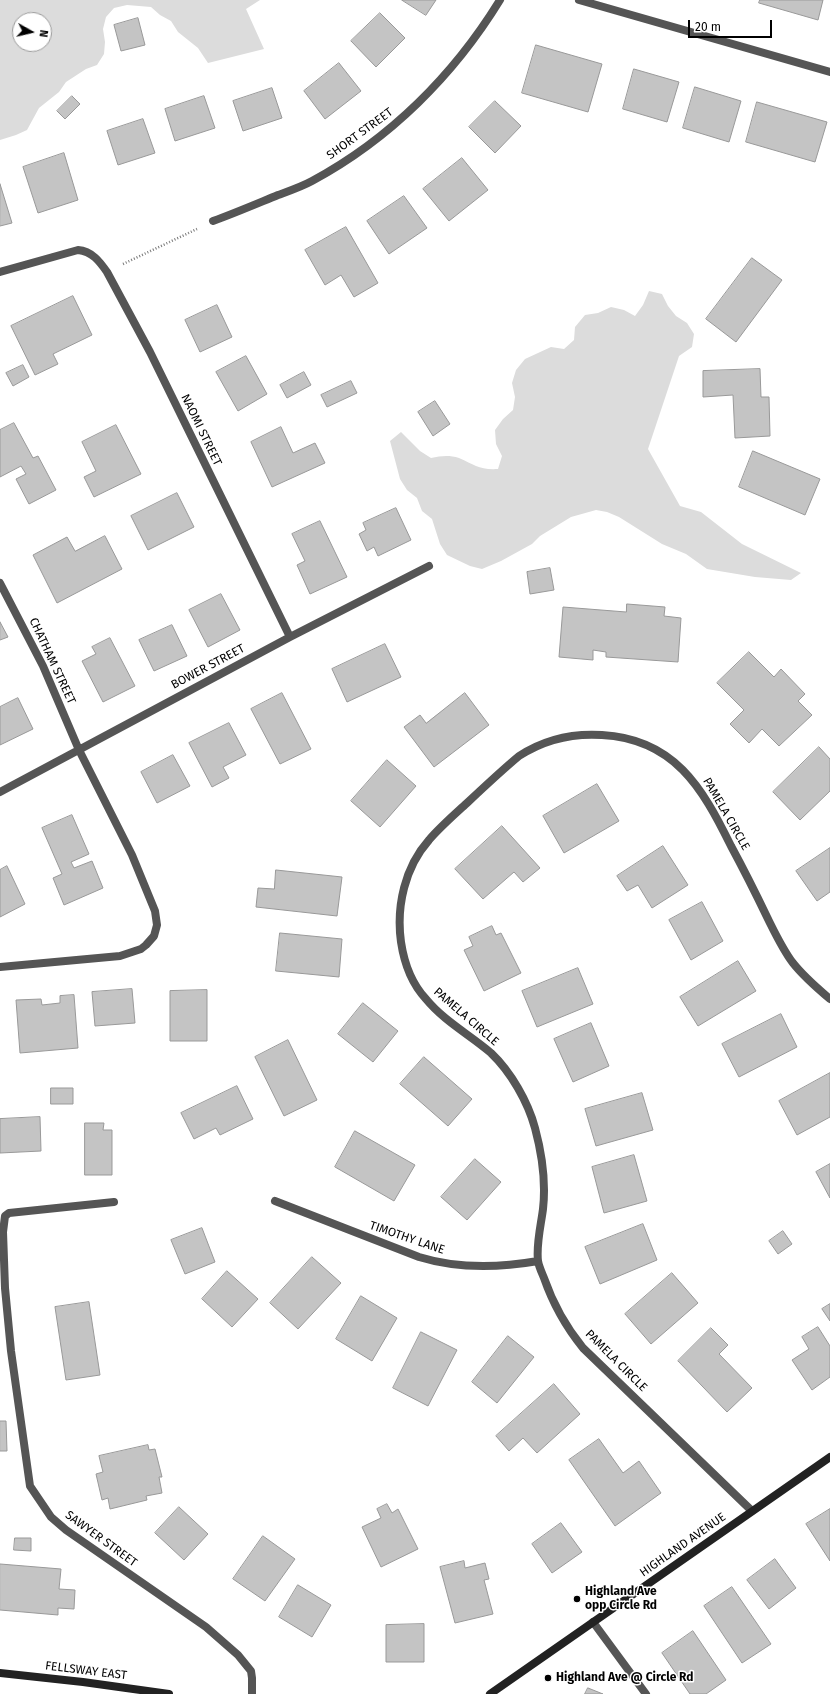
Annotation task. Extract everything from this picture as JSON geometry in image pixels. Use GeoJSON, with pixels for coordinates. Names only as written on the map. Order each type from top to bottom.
{"type":"FeatureCollection","features":[{"type":"Feature","properties":{"kind":"main road","name":"HIGHLAND AVENUE"},"geometry":{"type":"LineString","coordinates":[[490,1694],[830,1457]]}},
{"type":"Feature","properties":{"kind":"main road","name":"FELLSWAY EAST"},"geometry":{"type":"LineString","coordinates":[[0,1674],[83,1682],[169,1694]]}},
{"type":"Feature","properties":{"kind":"street","name":"SHORT STREET"},"geometry":{"type":"LineString","coordinates":[[213,221],[311,182],[351,158],[390,130],[423,98],[456,62],[491,15],[500,0]]}},
{"type":"Feature","properties":{"kind":"street"},"geometry":{"type":"LineString","coordinates":[[579,0],[830,72]]}},
{"type":"Feature","properties":{"kind":"street","name":"NAOMI STREET"},"geometry":{"type":"LineString","coordinates":[[0,272],[74,251],[83,251],[92,255],[100,262],[107,272],[150,352],[290,637]]}},
{"type":"Feature","properties":{"kind":"street","name":"BOWER STREET"},"geometry":{"type":"LineString","coordinates":[[0,792],[290,637],[429,566]]}},
{"type":"Feature","properties":{"kind":"street","name":"CHATHAM STREET"},"geometry":{"type":"LineString","coordinates":[[0,583],[43,666],[79,750],[146,887],[155,911],[156,931],[150,941],[141,949],[120,956],[0,967]]}},
{"type":"Feature","properties":{"kind":"street","name":"PAMELA CIRCLE"},"geometry":{"type":"LineString","coordinates":[[752,1511],[583,1348],[561,1318],[548,1289],[538,1261],[544,1191],[541,1159],[535,1127],[523,1099],[509,1075],[491,1054],[426,1000],[418,989],[402,950],[399,916],[404,888],[413,862],[428,841],[447,821],[508,765],[530,749],[544,742],[560,737],[587,734],[611,735],[636,741],[650,746],[676,762],[698,786],[792,962],[812,984],[830,999]]}},
{"type":"Feature","properties":{"kind":"street","name":"TIMOTHY LANE"},"geometry":{"type":"LineString","coordinates":[[274,1201],[419,1257],[437,1262],[469,1266],[496,1266],[517,1265],[538,1261]]}},
{"type":"Feature","properties":{"kind":"street","name":"SAWYER STREET"},"geometry":{"type":"LineString","coordinates":[[114,1202],[8,1213],[5,1216],[3,1226],[5,1288],[15,1382],[30,1486],[51,1517],[66,1530],[206,1628],[238,1655],[251,1671],[252,1694]]}},
{"type":"Feature","properties":{"kind":"street"},"geometry":{"type":"LineString","coordinates":[[593,1622],[646,1694]]}},
{"type":"Feature","properties":{"kind":"path"},"geometry":{"type":"LineString","coordinates":[[107,272],[213,221]]}},
{"type":"Feature","properties":{"kind":"shaded area"},"geometry":{"type":"Polygon","coordinates":[[[0,0],[260,0],[246,9],[264,49],[208,63],[198,48],[178,32],[171,21],[160,15],[151,7],[127,5],[114,8],[106,17],[103,29],[105,42],[104,54],[97,65],[86,69],[66,82],[59,92],[39,108],[27,130],[0,140],[0,0]]]}},
{"type":"Feature","properties":{"kind":"shaded area"},"geometry":{"type":"Polygon","coordinates":[[[649,291],[662,294],[668,306],[676,316],[687,323],[694,334],[692,347],[679,356],[648,449],[680,506],[701,512],[742,544],[801,573],[791,580],[755,577],[707,569],[686,554],[662,544],[619,517],[607,512],[596,510],[571,517],[540,536],[532,544],[501,561],[482,569],[470,566],[447,555],[440,544],[432,519],[422,511],[417,498],[407,490],[400,479],[390,441],[401,432],[420,451],[431,458],[452,456],[482,468],[498,469],[502,456],[496,444],[495,430],[503,419],[513,410],[515,397],[512,383],[516,370],[525,359],[551,347],[564,349],[574,340],[575,327],[585,315],[598,313],[611,307],[624,310],[635,316],[643,305],[649,291]]]}},
{"type":"Feature","properties":{"kind":"building"},"geometry":{"type":"Polygon","coordinates":[[[402,0],[436,0],[426,15],[402,0]]]}},
{"type":"Feature","properties":{"kind":"building"},"geometry":{"type":"Polygon","coordinates":[[[760,0],[823,0],[818,20],[759,3],[760,0]]]}},
{"type":"Feature","properties":{"kind":"building"},"geometry":{"type":"Polygon","coordinates":[[[380,13],[405,38],[376,67],[351,41],[380,13]]]}},
{"type":"Feature","properties":{"kind":"building"},"geometry":{"type":"Polygon","coordinates":[[[138,18],[145,45],[121,51],[114,25],[138,18]]]}},
{"type":"Feature","properties":{"kind":"building"},"geometry":{"type":"Polygon","coordinates":[[[536,45],[602,64],[588,112],[522,93],[536,45]]]}},
{"type":"Feature","properties":{"kind":"building"},"geometry":{"type":"Polygon","coordinates":[[[339,63],[361,91],[325,119],[304,91],[339,63]]]}},
{"type":"Feature","properties":{"kind":"building"},"geometry":{"type":"Polygon","coordinates":[[[634,69],[679,82],[667,122],[623,109],[634,69]]]}},
{"type":"Feature","properties":{"kind":"building"},"geometry":{"type":"Polygon","coordinates":[[[695,87],[741,101],[729,142],[683,128],[695,87]]]}},
{"type":"Feature","properties":{"kind":"building"},"geometry":{"type":"Polygon","coordinates":[[[272,88],[282,118],[243,131],[233,101],[272,88]]]}},
{"type":"Feature","properties":{"kind":"building"},"geometry":{"type":"Polygon","coordinates":[[[72,96],[80,104],[65,119],[57,111],[72,96]]]}},
{"type":"Feature","properties":{"kind":"building"},"geometry":{"type":"Polygon","coordinates":[[[204,96],[215,128],[175,141],[165,109],[204,96]]]}},
{"type":"Feature","properties":{"kind":"building"},"geometry":{"type":"Polygon","coordinates":[[[495,101],[521,126],[495,153],[469,127],[495,101]]]}},
{"type":"Feature","properties":{"kind":"building"},"geometry":{"type":"Polygon","coordinates":[[[757,102],[827,122],[815,162],[746,142],[757,102]]]}},
{"type":"Feature","properties":{"kind":"building"},"geometry":{"type":"Polygon","coordinates":[[[143,119],[155,153],[118,165],[107,131],[143,119]]]}},
{"type":"Feature","properties":{"kind":"building"},"geometry":{"type":"Polygon","coordinates":[[[64,153],[78,200],[38,213],[23,167],[64,153]]]}},
{"type":"Feature","properties":{"kind":"building"},"geometry":{"type":"Polygon","coordinates":[[[462,158],[488,190],[449,221],[423,189],[462,158]]]}},
{"type":"Feature","properties":{"kind":"building"},"geometry":{"type":"Polygon","coordinates":[[[0,184],[12,223],[0,226],[0,184]]]}},
{"type":"Feature","properties":{"kind":"building"},"geometry":{"type":"Polygon","coordinates":[[[404,196],[427,228],[389,254],[367,221],[404,196]]]}},
{"type":"Feature","properties":{"kind":"building"},"geometry":{"type":"Polygon","coordinates":[[[346,227],[378,283],[354,297],[341,275],[325,285],[305,250],[346,227]]]}},
{"type":"Feature","properties":{"kind":"building"},"geometry":{"type":"Polygon","coordinates":[[[752,258],[782,280],[736,342],[706,319],[752,258]]]}},
{"type":"Feature","properties":{"kind":"building"},"geometry":{"type":"Polygon","coordinates":[[[73,296],[92,335],[53,354],[58,364],[35,375],[11,326],[73,296]]]}},
{"type":"Feature","properties":{"kind":"building"},"geometry":{"type":"Polygon","coordinates":[[[217,305],[232,337],[200,352],[185,320],[217,305]]]}},
{"type":"Feature","properties":{"kind":"building"},"geometry":{"type":"Polygon","coordinates":[[[246,356],[267,394],[238,411],[216,372],[246,356]]]}},
{"type":"Feature","properties":{"kind":"building"},"geometry":{"type":"Polygon","coordinates":[[[23,365],[29,377],[13,386],[6,373],[23,365]]]}},
{"type":"Feature","properties":{"kind":"building"},"geometry":{"type":"Polygon","coordinates":[[[760,369],[761,397],[769,397],[770,436],[735,438],[733,395],[703,397],[703,371],[760,369]]]}},
{"type":"Feature","properties":{"kind":"building"},"geometry":{"type":"Polygon","coordinates":[[[304,372],[311,385],[287,398],[280,385],[304,372]]]}},
{"type":"Feature","properties":{"kind":"building"},"geometry":{"type":"Polygon","coordinates":[[[351,381],[357,393],[327,407],[321,395],[351,381]]]}},
{"type":"Feature","properties":{"kind":"building"},"geometry":{"type":"Polygon","coordinates":[[[435,401],[450,424],[433,436],[418,412],[435,401]]]}},
{"type":"Feature","properties":{"kind":"building"},"geometry":{"type":"Polygon","coordinates":[[[14,423],[33,458],[38,456],[56,490],[29,504],[16,479],[26,474],[21,466],[0,477],[0,430],[14,423]]]}},
{"type":"Feature","properties":{"kind":"building"},"geometry":{"type":"Polygon","coordinates":[[[116,425],[141,474],[94,497],[84,477],[96,471],[82,442],[116,425]]]}},
{"type":"Feature","properties":{"kind":"building"},"geometry":{"type":"Polygon","coordinates":[[[281,427],[293,453],[315,443],[325,463],[272,487],[251,442],[281,427]]]}},
{"type":"Feature","properties":{"kind":"building"},"geometry":{"type":"Polygon","coordinates":[[[753,451],[820,479],[805,515],[739,487],[753,451]]]}},
{"type":"Feature","properties":{"kind":"building"},"geometry":{"type":"Polygon","coordinates":[[[177,493],[194,527],[148,550],[131,516],[177,493]]]}},
{"type":"Feature","properties":{"kind":"building"},"geometry":{"type":"Polygon","coordinates":[[[396,508],[411,540],[378,556],[374,547],[367,551],[359,534],[366,530],[363,523],[396,508]]]}},
{"type":"Feature","properties":{"kind":"building"},"geometry":{"type":"Polygon","coordinates":[[[320,521],[347,577],[310,594],[297,565],[305,561],[292,534],[320,521]]]}},
{"type":"Feature","properties":{"kind":"building"},"geometry":{"type":"Polygon","coordinates":[[[105,536],[122,569],[57,603],[33,555],[67,537],[75,551],[105,536]]]}},
{"type":"Feature","properties":{"kind":"building"},"geometry":{"type":"Polygon","coordinates":[[[550,568],[554,590],[530,594],[527,572],[550,568]]]}},
{"type":"Feature","properties":{"kind":"building"},"geometry":{"type":"Polygon","coordinates":[[[221,594],[240,630],[208,647],[189,610],[221,594]]]}},
{"type":"Feature","properties":{"kind":"building"},"geometry":{"type":"Polygon","coordinates":[[[627,604],[665,607],[664,616],[681,618],[678,662],[606,657],[606,652],[593,650],[593,660],[559,657],[563,607],[626,612],[627,604]]]}},
{"type":"Feature","properties":{"kind":"building"},"geometry":{"type":"Polygon","coordinates":[[[0,622],[8,637],[0,640],[0,622]]]}},
{"type":"Feature","properties":{"kind":"building"},"geometry":{"type":"Polygon","coordinates":[[[172,625],[187,656],[154,671],[139,640],[172,625]]]}},
{"type":"Feature","properties":{"kind":"building"},"geometry":{"type":"Polygon","coordinates":[[[110,638],[135,686],[103,702],[82,661],[96,654],[92,647],[110,638]]]}},
{"type":"Feature","properties":{"kind":"building"},"geometry":{"type":"Polygon","coordinates":[[[385,644],[401,677],[347,702],[332,669],[385,644]]]}},
{"type":"Feature","properties":{"kind":"building"},"geometry":{"type":"Polygon","coordinates":[[[749,652],[774,677],[781,669],[805,694],[798,701],[812,715],[779,746],[762,729],[749,743],[730,724],[744,710],[717,683],[749,652]]]}},
{"type":"Feature","properties":{"kind":"building"},"geometry":{"type":"Polygon","coordinates":[[[282,693],[311,749],[280,764],[251,709],[282,693]]]}},
{"type":"Feature","properties":{"kind":"building"},"geometry":{"type":"Polygon","coordinates":[[[465,693],[489,725],[434,767],[404,727],[420,715],[426,723],[465,693]]]}},
{"type":"Feature","properties":{"kind":"building"},"geometry":{"type":"Polygon","coordinates":[[[18,698],[33,729],[0,745],[0,707],[18,698]]]}},
{"type":"Feature","properties":{"kind":"building"},"geometry":{"type":"Polygon","coordinates":[[[229,723],[246,755],[223,767],[229,778],[212,787],[189,743],[229,723]]]}},
{"type":"Feature","properties":{"kind":"building"},"geometry":{"type":"Polygon","coordinates":[[[819,747],[830,759],[830,791],[800,820],[773,792],[819,747]]]}},
{"type":"Feature","properties":{"kind":"building"},"geometry":{"type":"Polygon","coordinates":[[[173,755],[190,786],[157,803],[141,772],[173,755]]]}},
{"type":"Feature","properties":{"kind":"building"},"geometry":{"type":"Polygon","coordinates":[[[387,760],[416,786],[380,827],[351,801],[387,760]]]}},
{"type":"Feature","properties":{"kind":"building"},"geometry":{"type":"Polygon","coordinates":[[[597,784],[619,821],[564,853],[543,816],[597,784]]]}},
{"type":"Feature","properties":{"kind":"building"},"geometry":{"type":"Polygon","coordinates":[[[72,815],[89,854],[71,862],[74,868],[92,861],[103,888],[64,905],[53,878],[62,874],[42,828],[72,815]]]}},
{"type":"Feature","properties":{"kind":"building"},"geometry":{"type":"Polygon","coordinates":[[[502,826],[540,868],[523,882],[514,872],[483,899],[455,869],[502,826]]]}},
{"type":"Feature","properties":{"kind":"building"},"geometry":{"type":"Polygon","coordinates":[[[663,846],[688,885],[652,908],[638,885],[627,891],[617,876],[663,846]]]}},
{"type":"Feature","properties":{"kind":"building"},"geometry":{"type":"Polygon","coordinates":[[[830,848],[830,892],[817,901],[796,871],[830,848]]]}},
{"type":"Feature","properties":{"kind":"building"},"geometry":{"type":"Polygon","coordinates":[[[7,866],[25,904],[0,917],[0,870],[7,866]]]}},
{"type":"Feature","properties":{"kind":"building"},"geometry":{"type":"Polygon","coordinates":[[[276,870],[342,877],[337,916],[256,907],[258,888],[274,889],[276,870]]]}},
{"type":"Feature","properties":{"kind":"building"},"geometry":{"type":"Polygon","coordinates":[[[702,902],[723,941],[691,960],[669,920],[702,902]]]}},
{"type":"Feature","properties":{"kind":"building"},"geometry":{"type":"Polygon","coordinates":[[[492,926],[496,935],[501,933],[521,973],[484,991],[464,950],[473,946],[469,937],[492,926]]]}},
{"type":"Feature","properties":{"kind":"building"},"geometry":{"type":"Polygon","coordinates":[[[280,933],[342,939],[339,977],[276,971],[280,933]]]}},
{"type":"Feature","properties":{"kind":"building"},"geometry":{"type":"Polygon","coordinates":[[[738,961],[756,991],[698,1026],[680,997],[738,961]]]}},
{"type":"Feature","properties":{"kind":"building"},"geometry":{"type":"Polygon","coordinates":[[[578,968],[593,1004],[537,1027],[522,991],[578,968]]]}},
{"type":"Feature","properties":{"kind":"building"},"geometry":{"type":"Polygon","coordinates":[[[132,989],[135,1023],[95,1026],[92,992],[132,989]]]}},
{"type":"Feature","properties":{"kind":"building"},"geometry":{"type":"Polygon","coordinates":[[[207,990],[207,1041],[170,1041],[170,991],[207,990]]]}},
{"type":"Feature","properties":{"kind":"building"},"geometry":{"type":"Polygon","coordinates":[[[74,995],[78,1048],[20,1053],[16,1000],[41,999],[42,1005],[60,1003],[60,996],[74,995]]]}},
{"type":"Feature","properties":{"kind":"building"},"geometry":{"type":"Polygon","coordinates":[[[363,1003],[398,1031],[373,1062],[338,1034],[363,1003]]]}},
{"type":"Feature","properties":{"kind":"building"},"geometry":{"type":"Polygon","coordinates":[[[781,1014],[797,1047],[739,1077],[722,1044],[781,1014]]]}},
{"type":"Feature","properties":{"kind":"building"},"geometry":{"type":"Polygon","coordinates":[[[591,1023],[609,1066],[573,1082],[554,1039],[591,1023]]]}},
{"type":"Feature","properties":{"kind":"building"},"geometry":{"type":"Polygon","coordinates":[[[288,1040],[317,1100],[284,1116],[255,1057],[288,1040]]]}},
{"type":"Feature","properties":{"kind":"building"},"geometry":{"type":"Polygon","coordinates":[[[424,1057],[472,1099],[448,1126],[400,1084],[424,1057]]]}},
{"type":"Feature","properties":{"kind":"building"},"geometry":{"type":"Polygon","coordinates":[[[830,1073],[830,1117],[797,1135],[779,1101],[830,1073]]]}},
{"type":"Feature","properties":{"kind":"building"},"geometry":{"type":"Polygon","coordinates":[[[237,1086],[253,1119],[220,1135],[216,1128],[194,1139],[181,1113],[237,1086]]]}},
{"type":"Feature","properties":{"kind":"building"},"geometry":{"type":"Polygon","coordinates":[[[51,1088],[73,1088],[73,1104],[51,1104],[51,1088]]]}},
{"type":"Feature","properties":{"kind":"building"},"geometry":{"type":"Polygon","coordinates":[[[642,1093],[653,1130],[596,1146],[585,1109],[642,1093]]]}},
{"type":"Feature","properties":{"kind":"building"},"geometry":{"type":"Polygon","coordinates":[[[40,1117],[41,1151],[0,1153],[0,1119],[40,1117]]]}},
{"type":"Feature","properties":{"kind":"building"},"geometry":{"type":"Polygon","coordinates":[[[85,1123],[104,1123],[103,1130],[112,1130],[112,1175],[85,1175],[85,1123]]]}},
{"type":"Feature","properties":{"kind":"building"},"geometry":{"type":"Polygon","coordinates":[[[355,1131],[415,1165],[394,1201],[335,1167],[355,1131]]]}},
{"type":"Feature","properties":{"kind":"building"},"geometry":{"type":"Polygon","coordinates":[[[634,1155],[647,1201],[604,1213],[592,1167],[634,1155]]]}},
{"type":"Feature","properties":{"kind":"building"},"geometry":{"type":"Polygon","coordinates":[[[475,1159],[501,1182],[467,1220],[441,1197],[475,1159]]]}},
{"type":"Feature","properties":{"kind":"building"},"geometry":{"type":"Polygon","coordinates":[[[830,1164],[830,1198],[816,1172],[830,1164]]]}},
{"type":"Feature","properties":{"kind":"building"},"geometry":{"type":"Polygon","coordinates":[[[643,1224],[657,1260],[600,1284],[585,1247],[643,1224]]]}},
{"type":"Feature","properties":{"kind":"building"},"geometry":{"type":"Polygon","coordinates":[[[202,1228],[215,1262],[185,1274],[171,1240],[202,1228]]]}},
{"type":"Feature","properties":{"kind":"building"},"geometry":{"type":"Polygon","coordinates":[[[783,1231],[792,1244],[778,1254],[769,1241],[783,1231]]]}},
{"type":"Feature","properties":{"kind":"building"},"geometry":{"type":"Polygon","coordinates":[[[312,1257],[341,1283],[298,1329],[270,1303],[312,1257]]]}},
{"type":"Feature","properties":{"kind":"building"},"geometry":{"type":"Polygon","coordinates":[[[227,1271],[258,1299],[232,1327],[202,1299],[227,1271]]]}},
{"type":"Feature","properties":{"kind":"building"},"geometry":{"type":"Polygon","coordinates":[[[672,1273],[698,1303],[651,1344],[625,1314],[672,1273]]]}},
{"type":"Feature","properties":{"kind":"building"},"geometry":{"type":"Polygon","coordinates":[[[361,1296],[397,1318],[372,1361],[336,1339],[361,1296]]]}},
{"type":"Feature","properties":{"kind":"building"},"geometry":{"type":"Polygon","coordinates":[[[89,1302],[100,1375],[66,1380],[55,1307],[89,1302]]]}},
{"type":"Feature","properties":{"kind":"building"},"geometry":{"type":"Polygon","coordinates":[[[830,1304],[830,1321],[822,1309],[830,1304]]]}},
{"type":"Feature","properties":{"kind":"building"},"geometry":{"type":"Polygon","coordinates":[[[818,1327],[830,1346],[830,1377],[812,1390],[792,1360],[809,1349],[802,1337],[818,1327]]]}},
{"type":"Feature","properties":{"kind":"building"},"geometry":{"type":"Polygon","coordinates":[[[711,1328],[728,1345],[719,1354],[752,1388],[727,1412],[678,1361],[711,1328]]]}},
{"type":"Feature","properties":{"kind":"building"},"geometry":{"type":"Polygon","coordinates":[[[421,1332],[457,1350],[428,1406],[393,1388],[421,1332]]]}},
{"type":"Feature","properties":{"kind":"building"},"geometry":{"type":"Polygon","coordinates":[[[508,1336],[534,1357],[497,1403],[472,1382],[508,1336]]]}},
{"type":"Feature","properties":{"kind":"building"},"geometry":{"type":"Polygon","coordinates":[[[554,1384],[580,1414],[537,1453],[523,1438],[509,1451],[496,1436],[554,1384]]]}},
{"type":"Feature","properties":{"kind":"building"},"geometry":{"type":"Polygon","coordinates":[[[0,1421],[6,1421],[7,1451],[0,1451],[0,1421]]]}},
{"type":"Feature","properties":{"kind":"building"},"geometry":{"type":"Polygon","coordinates":[[[599,1439],[623,1473],[639,1461],[661,1493],[615,1526],[569,1460],[599,1439]]]}},
{"type":"Feature","properties":{"kind":"building"},"geometry":{"type":"Polygon","coordinates":[[[148,1445],[149,1450],[155,1449],[162,1477],[159,1477],[162,1493],[146,1496],[147,1500],[110,1509],[108,1498],[102,1500],[96,1474],[103,1472],[99,1456],[148,1445]]]}},
{"type":"Feature","properties":{"kind":"building"},"geometry":{"type":"Polygon","coordinates":[[[387,1504],[392,1513],[398,1509],[418,1549],[381,1567],[362,1527],[381,1518],[377,1509],[387,1504]]]}},
{"type":"Feature","properties":{"kind":"building"},"geometry":{"type":"Polygon","coordinates":[[[179,1507],[208,1534],[184,1560],[155,1533],[179,1507]]]}},
{"type":"Feature","properties":{"kind":"building"},"geometry":{"type":"Polygon","coordinates":[[[830,1509],[830,1561],[806,1524],[830,1509]]]}},
{"type":"Feature","properties":{"kind":"building"},"geometry":{"type":"Polygon","coordinates":[[[561,1523],[582,1552],[552,1573],[532,1544],[561,1523]]]}},
{"type":"Feature","properties":{"kind":"building"},"geometry":{"type":"Polygon","coordinates":[[[263,1536],[295,1559],[265,1601],[233,1579],[263,1536]]]}},
{"type":"Feature","properties":{"kind":"building"},"geometry":{"type":"Polygon","coordinates":[[[15,1538],[31,1538],[31,1551],[14,1550],[15,1538]]]}},
{"type":"Feature","properties":{"kind":"building"},"geometry":{"type":"Polygon","coordinates":[[[775,1559],[796,1588],[769,1609],[747,1580],[775,1559]]]}},
{"type":"Feature","properties":{"kind":"building"},"geometry":{"type":"Polygon","coordinates":[[[464,1561],[465,1568],[485,1563],[489,1579],[484,1580],[493,1614],[455,1623],[440,1567],[464,1561]]]}},
{"type":"Feature","properties":{"kind":"building"},"geometry":{"type":"Polygon","coordinates":[[[0,1564],[61,1569],[59,1589],[75,1590],[74,1609],[58,1608],[58,1615],[0,1610],[0,1564]]]}},
{"type":"Feature","properties":{"kind":"building"},"geometry":{"type":"Polygon","coordinates":[[[298,1585],[331,1605],[312,1637],[279,1617],[298,1585]]]}},
{"type":"Feature","properties":{"kind":"building"},"geometry":{"type":"Polygon","coordinates":[[[732,1587],[771,1644],[742,1663],[704,1606],[732,1587]]]}},
{"type":"Feature","properties":{"kind":"building"},"geometry":{"type":"Polygon","coordinates":[[[424,1624],[424,1662],[386,1662],[386,1625],[424,1624]]]}},
{"type":"Feature","properties":{"kind":"building"},"geometry":{"type":"Polygon","coordinates":[[[693,1631],[726,1680],[706,1694],[690,1694],[662,1653],[693,1631]]]}},
{"type":"Feature","properties":{"kind":"building"},"geometry":{"type":"Polygon","coordinates":[[[588,1688],[603,1694],[585,1694],[588,1688]]]}},
{"type":"Feature","properties":{"kind":"place","name":"Highland Ave opp Circle Rd"},"geometry":{"type":"Point","coordinates":[577,1599]}},
{"type":"Feature","properties":{"kind":"place","name":"Highland Ave @ Circle Rd"},"geometry":{"type":"Point","coordinates":[548,1678]}}]}
